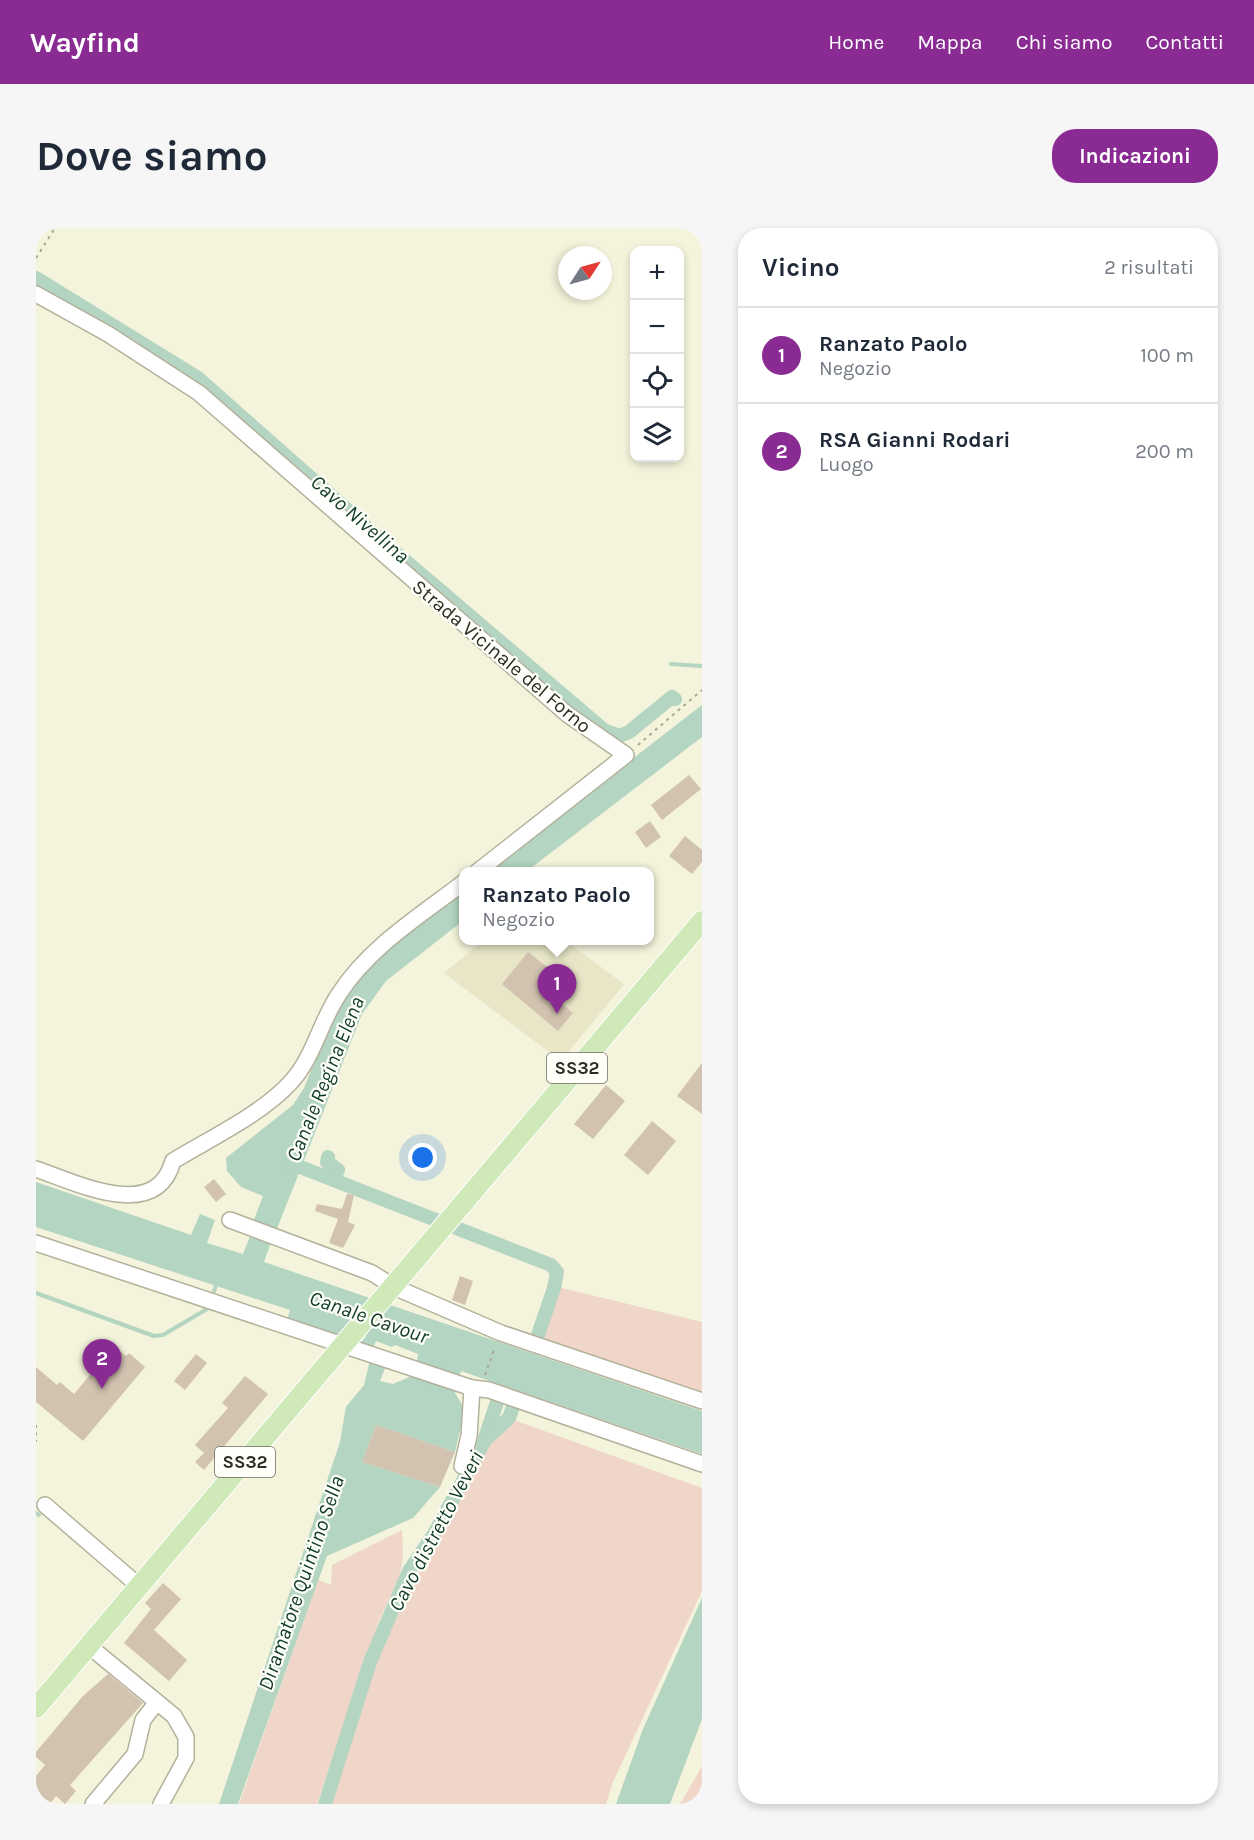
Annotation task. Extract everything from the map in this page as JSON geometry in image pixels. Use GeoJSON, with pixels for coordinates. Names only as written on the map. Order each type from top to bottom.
{"type":"FeatureCollection","features":[{"type":"Feature","properties":{"kind":"main road","name":"SS32"},"geometry":{"type":"LineString","coordinates":[[36,1708],[702,921]]}},
{"type":"Feature","properties":{"kind":"street","name":"Strada Vicinale del Forno"},"geometry":{"type":"LineString","coordinates":[[36,294],[108,334],[199,393],[567,714],[626,755]]}},
{"type":"Feature","properties":{"kind":"street"},"geometry":{"type":"LineString","coordinates":[[483,867],[626,755]]}},
{"type":"Feature","properties":{"kind":"street"},"geometry":{"type":"LineString","coordinates":[[36,1169],[99,1190],[130,1196],[144,1194],[157,1187],[169,1175],[173,1161],[242,1120],[291,1083],[310,1054],[338,994],[361,965],[459,886]]}},
{"type":"Feature","properties":{"kind":"street"},"geometry":{"type":"LineString","coordinates":[[230,1220],[372,1274],[389,1293],[702,1401]]}},
{"type":"Feature","properties":{"kind":"street"},"geometry":{"type":"LineString","coordinates":[[36,1243],[478,1383],[489,1390],[702,1464]]}},
{"type":"Feature","properties":{"kind":"street"},"geometry":{"type":"LineString","coordinates":[[462,1466],[478,1383]]}},
{"type":"Feature","properties":{"kind":"street"},"geometry":{"type":"LineString","coordinates":[[45,1505],[140,1586]]}},
{"type":"Feature","properties":{"kind":"street"},"geometry":{"type":"LineString","coordinates":[[89,1646],[174,1716],[186,1737],[186,1758],[161,1804]]}},
{"type":"Feature","properties":{"kind":"street"},"geometry":{"type":"LineString","coordinates":[[93,1804],[135,1754],[143,1720],[157,1702]]}},
{"type":"Feature","properties":{"kind":"path"},"geometry":{"type":"LineString","coordinates":[[36,258],[55,228]]}},
{"type":"Feature","properties":{"kind":"path"},"geometry":{"type":"LineString","coordinates":[[626,755],[702,690]]}},
{"type":"Feature","properties":{"kind":"path"},"geometry":{"type":"LineString","coordinates":[[478,1383],[497,1340]]}},
{"type":"Feature","properties":{"kind":"path"},"geometry":{"type":"LineString","coordinates":[[36,1425],[36,1442]]}},
{"type":"Feature","properties":{"kind":"shaded area"},"geometry":{"type":"Polygon","coordinates":[[[478,945],[571,945],[624,984],[561,1061],[444,973],[478,945]]]}},
{"type":"Feature","properties":{"kind":"shaded area"},"geometry":{"type":"Polygon","coordinates":[[[558,1287],[702,1322],[702,1394],[542,1338],[558,1287]]]}},
{"type":"Feature","properties":{"kind":"shaded area"},"geometry":{"type":"Polygon","coordinates":[[[514,1420],[702,1488],[702,1591],[613,1782],[606,1804],[331,1804],[362,1700],[395,1617],[489,1443],[514,1420]]]}},
{"type":"Feature","properties":{"kind":"shaded area"},"geometry":{"type":"Polygon","coordinates":[[[402,1530],[403,1555],[400,1575],[379,1621],[317,1804],[239,1804],[318,1580],[331,1585],[332,1565],[402,1530]]]}},
{"type":"Feature","properties":{"kind":"shaded area"},"geometry":{"type":"Polygon","coordinates":[[[702,1766],[702,1804],[680,1804],[702,1766]]]}},
{"type":"Feature","properties":{"kind":"water"},"geometry":{"type":"Polygon","coordinates":[[[702,705],[702,737],[532,867],[492,867],[702,705]]]}},
{"type":"Feature","properties":{"kind":"water","name":"Canale Regina Elena"},"geometry":{"type":"Polygon","coordinates":[[[459,892],[459,924],[386,981],[362,1014],[276,1231],[253,1222],[263,1196],[241,1187],[227,1171],[226,1158],[293,1105],[304,1088],[336,1008],[366,965],[459,892]]]}},
{"type":"Feature","properties":{"kind":"water","name":"Canale Cavour"},"geometry":{"type":"Polygon","coordinates":[[[36,1182],[191,1235],[200,1214],[215,1220],[207,1243],[243,1254],[251,1234],[271,1242],[264,1262],[702,1411],[702,1454],[461,1371],[458,1381],[416,1367],[418,1354],[395,1345],[392,1347],[376,1341],[373,1348],[359,1345],[366,1336],[346,1328],[339,1337],[287,1320],[290,1310],[36,1227],[36,1182]]]}},
{"type":"Feature","properties":{"kind":"water","name":"Diramatore Quintino Sella"},"geometry":{"type":"Polygon","coordinates":[[[370,1360],[386,1366],[380,1381],[393,1384],[414,1375],[455,1387],[454,1391],[465,1410],[455,1452],[376,1425],[362,1462],[440,1487],[413,1518],[327,1556],[238,1804],[219,1804],[340,1442],[346,1407],[364,1385],[370,1360]]]}},
{"type":"Feature","properties":{"kind":"water"},"geometry":{"type":"Polygon","coordinates":[[[702,1598],[702,1719],[670,1804],[616,1804],[643,1729],[702,1598]]]}},
{"type":"Feature","properties":{"kind":"building"},"geometry":{"type":"Polygon","coordinates":[[[689,775],[701,789],[662,820],[651,805],[689,775]]]}},
{"type":"Feature","properties":{"kind":"building"},"geometry":{"type":"Polygon","coordinates":[[[650,821],[661,837],[646,848],[635,832],[650,821]]]}},
{"type":"Feature","properties":{"kind":"building"},"geometry":{"type":"Polygon","coordinates":[[[685,836],[702,850],[702,862],[692,874],[669,856],[685,836]]]}},
{"type":"Feature","properties":{"kind":"building"},"geometry":{"type":"Polygon","coordinates":[[[528,952],[561,978],[548,992],[573,1013],[558,1031],[502,984],[528,952]]]}},
{"type":"Feature","properties":{"kind":"building"},"geometry":{"type":"Polygon","coordinates":[[[702,1063],[702,1114],[677,1096],[702,1063]]]}},
{"type":"Feature","properties":{"kind":"building"},"geometry":{"type":"Polygon","coordinates":[[[606,1085],[625,1101],[593,1139],[574,1124],[606,1085]]]}},
{"type":"Feature","properties":{"kind":"building"},"geometry":{"type":"Polygon","coordinates":[[[652,1121],[676,1141],[648,1175],[624,1155],[652,1121]]]}},
{"type":"Feature","properties":{"kind":"building"},"geometry":{"type":"Polygon","coordinates":[[[214,1179],[226,1194],[216,1202],[204,1187],[214,1179]]]}},
{"type":"Feature","properties":{"kind":"building"},"geometry":{"type":"Polygon","coordinates":[[[347,1194],[354,1195],[348,1222],[355,1225],[343,1248],[329,1243],[338,1219],[315,1211],[317,1204],[342,1209],[347,1194]]]}},
{"type":"Feature","properties":{"kind":"building"},"geometry":{"type":"Polygon","coordinates":[[[460,1276],[473,1281],[465,1305],[452,1300],[460,1276]]]}},
{"type":"Feature","properties":{"kind":"building"},"geometry":{"type":"Polygon","coordinates":[[[114,1346],[126,1356],[129,1353],[145,1367],[83,1441],[36,1402],[36,1367],[57,1385],[60,1382],[74,1394],[114,1346]]]}},
{"type":"Feature","properties":{"kind":"building"},"geometry":{"type":"Polygon","coordinates":[[[196,1354],[207,1363],[185,1390],[174,1381],[196,1354]]]}},
{"type":"Feature","properties":{"kind":"building"},"geometry":{"type":"Polygon","coordinates":[[[245,1376],[268,1394],[204,1470],[195,1462],[204,1453],[195,1445],[228,1408],[222,1403],[245,1376]]]}},
{"type":"Feature","properties":{"kind":"building"},"geometry":{"type":"Polygon","coordinates":[[[376,1425],[455,1452],[440,1487],[362,1462],[376,1425]]]}},
{"type":"Feature","properties":{"kind":"building"},"geometry":{"type":"Polygon","coordinates":[[[163,1583],[181,1599],[154,1630],[187,1660],[169,1681],[124,1643],[151,1609],[145,1603],[163,1583]]]}},
{"type":"Feature","properties":{"kind":"building"},"geometry":{"type":"Polygon","coordinates":[[[108,1674],[143,1703],[70,1785],[76,1791],[65,1804],[56,1796],[50,1804],[46,1804],[36,1796],[36,1776],[45,1765],[36,1757],[36,1752],[83,1696],[108,1674]]]}},
{"type":"Feature","properties":{"kind":"waterway","name":"Cavo Nivellina"},"geometry":{"type":"LineString","coordinates":[[36,278],[198,378],[388,546],[604,730],[619,736],[629,732],[672,697],[675,699]]}},
{"type":"Feature","properties":{"kind":"waterway"},"geometry":{"type":"LineString","coordinates":[[671,664],[702,666]]}},
{"type":"Feature","properties":{"kind":"waterway","name":"Cavo Nivellina"},"geometry":{"type":"LineString","coordinates":[[328,1157],[327,1162],[338,1170],[334,1180]]}},
{"type":"Feature","properties":{"kind":"waterway","name":"Cavo distretto Veveri"},"geometry":{"type":"LineString","coordinates":[[290,1163],[551,1265],[557,1272],[554,1288],[537,1338]]}},
{"type":"Feature","properties":{"kind":"waterway"},"geometry":{"type":"LineString","coordinates":[[214,1291],[217,1283]]}},
{"type":"Feature","properties":{"kind":"waterway"},"geometry":{"type":"LineString","coordinates":[[36,1293],[154,1336],[163,1335],[207,1309]]}},
{"type":"Feature","properties":{"kind":"waterway"},"geometry":{"type":"LineString","coordinates":[[485,1438],[498,1399]]}},
{"type":"Feature","properties":{"kind":"waterway","name":"Cavo distretto Veveri"},"geometry":{"type":"LineString","coordinates":[[325,1804],[370,1662],[409,1571],[434,1534],[485,1440],[509,1418],[514,1404]]}},
{"type":"Feature","properties":{"kind":"place","name":"Ranzato Paolo"},"geometry":{"type":"Point","coordinates":[557,1014]}},
{"type":"Feature","properties":{"kind":"place","name":"RSA Gianni Rodari"},"geometry":{"type":"Point","coordinates":[102,1389]}}]}
